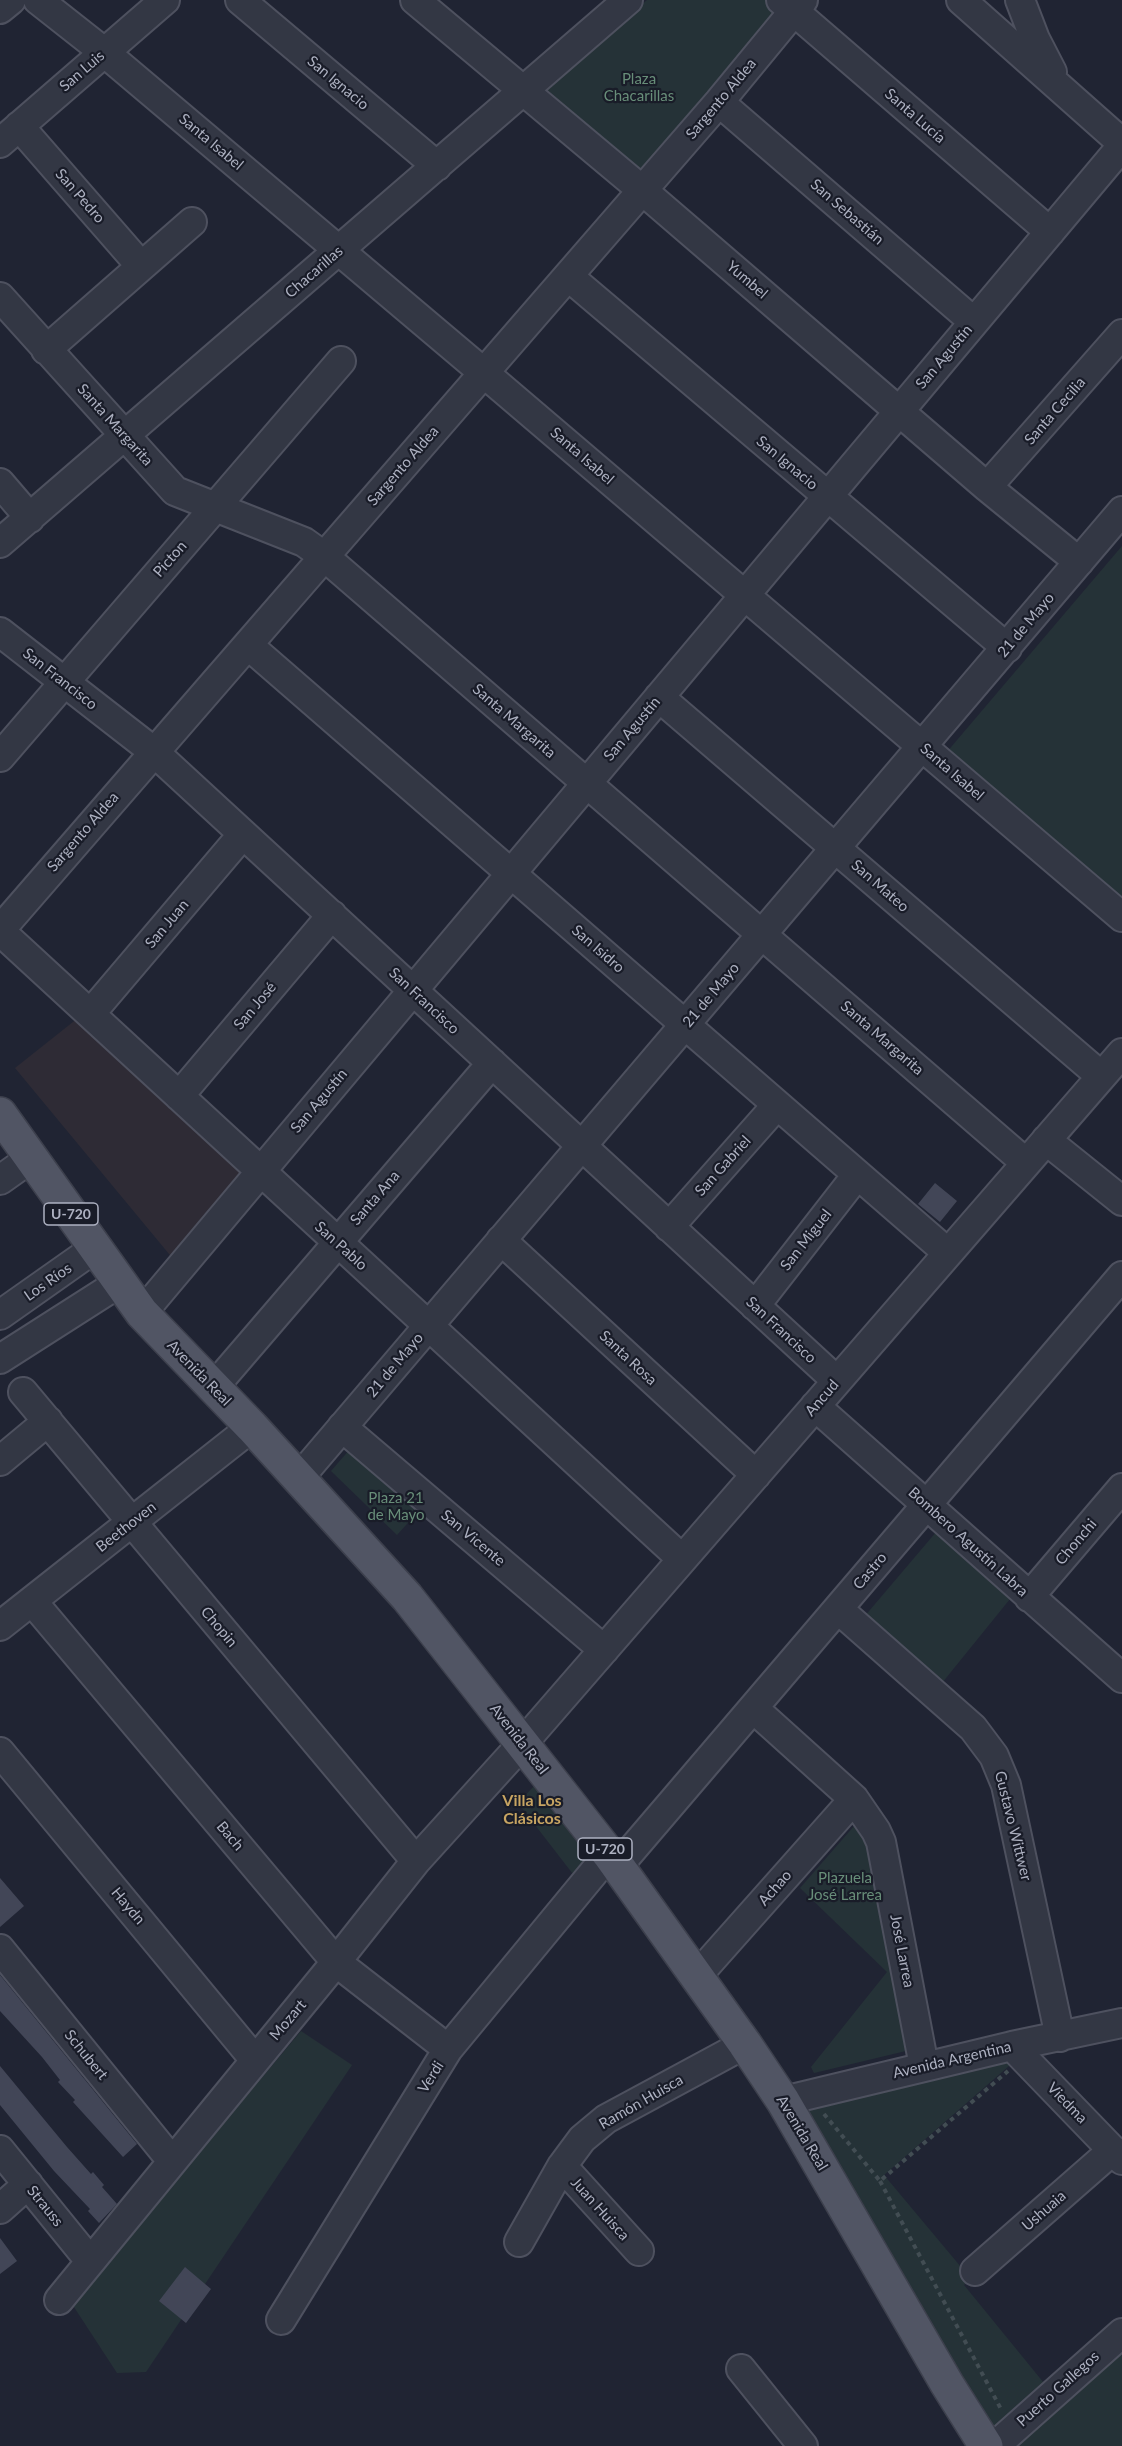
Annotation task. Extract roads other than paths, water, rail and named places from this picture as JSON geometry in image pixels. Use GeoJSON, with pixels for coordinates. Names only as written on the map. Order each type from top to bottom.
{"type":"FeatureCollection","features":[{"type":"Feature","properties":{"kind":"main road","name":"Avenida Real"},"geometry":{"type":"LineString","coordinates":[[0,1114],[96,1248],[119,1284],[142,1313],[252,1427],[407,1597],[614,1860],[745,2044],[792,2098],[947,2384],[986,2446]]}},
{"type":"Feature","properties":{"kind":"street"},"geometry":{"type":"LineString","coordinates":[[0,9],[11,0]]}},
{"type":"Feature","properties":{"kind":"street","name":"Santa Isabel"},"geometry":{"type":"LineString","coordinates":[[39,0],[339,250],[1122,917]]}},
{"type":"Feature","properties":{"kind":"street","name":"San Luis"},"geometry":{"type":"LineString","coordinates":[[9,135],[165,0]]}},
{"type":"Feature","properties":{"kind":"street","name":"San Ignacio"},"geometry":{"type":"LineString","coordinates":[[240,0],[436,166]]}},
{"type":"Feature","properties":{"kind":"street","name":"Yumbel"},"geometry":{"type":"LineString","coordinates":[[415,0],[522,92],[642,190],[987,487],[1079,562]]}},
{"type":"Feature","properties":{"kind":"street"},"geometry":{"type":"LineString","coordinates":[[961,0],[1029,47],[1061,88],[1122,144]]}},
{"type":"Feature","properties":{"kind":"street"},"geometry":{"type":"LineString","coordinates":[[1020,0],[1029,47]]}},
{"type":"Feature","properties":{"kind":"street","name":"Chacarillas"},"geometry":{"type":"LineString","coordinates":[[0,543],[522,92],[615,4]]}},
{"type":"Feature","properties":{"kind":"street","name":"Sargento Aldea"},"geometry":{"type":"LineString","coordinates":[[0,931],[153,751],[325,557],[719,102],[792,4]]}},
{"type":"Feature","properties":{"kind":"street","name":"Santa Lucía"},"geometry":{"type":"LineString","coordinates":[[792,4],[1050,232]]}},
{"type":"Feature","properties":{"kind":"street","name":"San Sebastián"},"geometry":{"type":"LineString","coordinates":[[719,102],[974,322]]}},
{"type":"Feature","properties":{"kind":"street","name":"San Pedro"},"geometry":{"type":"LineString","coordinates":[[9,135],[141,266]]}},
{"type":"Feature","properties":{"kind":"street","name":"San Agustín"},"geometry":{"type":"LineString","coordinates":[[142,1313],[1122,144]]}},
{"type":"Feature","properties":{"kind":"street"},"geometry":{"type":"LineString","coordinates":[[46,350],[192,222]]}},
{"type":"Feature","properties":{"kind":"street","name":"San Ignacio"},"geometry":{"type":"LineString","coordinates":[[568,276],[1007,648]]}},
{"type":"Feature","properties":{"kind":"street","name":"Santa Margarita"},"geometry":{"type":"LineString","coordinates":[[0,297],[175,491],[304,542],[325,557],[1026,1163]]}},
{"type":"Feature","properties":{"kind":"street","name":"Santa Cecilia"},"geometry":{"type":"LineString","coordinates":[[987,487],[1122,334]]}},
{"type":"Feature","properties":{"kind":"street","name":"Picton"},"geometry":{"type":"LineString","coordinates":[[0,757],[63,681],[341,361]]}},
{"type":"Feature","properties":{"kind":"street"},"geometry":{"type":"LineString","coordinates":[[0,483],[30,518]]}},
{"type":"Feature","properties":{"kind":"street","name":"21 de Mayo"},"geometry":{"type":"LineString","coordinates":[[299,1478],[1122,512]]}},
{"type":"Feature","properties":{"kind":"street","name":"San Francisco"},"geometry":{"type":"LineString","coordinates":[[0,632],[153,751],[837,1382]]}},
{"type":"Feature","properties":{"kind":"street","name":"San Isidro"},"geometry":{"type":"LineString","coordinates":[[248,645],[948,1253]]}},
{"type":"Feature","properties":{"kind":"street","name":"San Mateo"},"geometry":{"type":"LineString","coordinates":[[659,697],[1101,1077]]}},
{"type":"Feature","properties":{"kind":"street","name":"San Juan"},"geometry":{"type":"LineString","coordinates":[[91,1013],[243,834]]}},
{"type":"Feature","properties":{"kind":"street","name":"San José"},"geometry":{"type":"LineString","coordinates":[[179,1096],[332,915]]}},
{"type":"Feature","properties":{"kind":"street","name":"San Pablo"},"geometry":{"type":"LineString","coordinates":[[0,931],[682,1559]]}},
{"type":"Feature","properties":{"kind":"street","name":"Ancud"},"geometry":{"type":"LineString","coordinates":[[522,1744],[1122,1053]]}},
{"type":"Feature","properties":{"kind":"street","name":"Santa Ana"},"geometry":{"type":"LineString","coordinates":[[213,1389],[492,1063]]}},
{"type":"Feature","properties":{"kind":"street","name":"San Gabriel"},"geometry":{"type":"LineString","coordinates":[[669,1227],[777,1105]]}},
{"type":"Feature","properties":{"kind":"street"},"geometry":{"type":"LineString","coordinates":[[1046,1140],[1122,1201]]}},
{"type":"Feature","properties":{"kind":"street"},"geometry":{"type":"LineString","coordinates":[[0,1180],[32,1158]]}},
{"type":"Feature","properties":{"kind":"street","name":"San Miguel"},"geometry":{"type":"LineString","coordinates":[[755,1306],[857,1175]]}},
{"type":"Feature","properties":{"kind":"street","name":"Santa Rosa"},"geometry":{"type":"LineString","coordinates":[[501,1240],[756,1475]]}},
{"type":"Feature","properties":{"kind":"street","name":"Los Ríos"},"geometry":{"type":"LineString","coordinates":[[0,1315],[96,1248]]}},
{"type":"Feature","properties":{"kind":"street","name":"Castro"},"geometry":{"type":"LineString","coordinates":[[614,1860],[753,1708],[1122,1276]]}},
{"type":"Feature","properties":{"kind":"street"},"geometry":{"type":"LineString","coordinates":[[0,1359],[119,1284]]}},
{"type":"Feature","properties":{"kind":"street","name":"Chopin"},"geometry":{"type":"LineString","coordinates":[[23,1392],[416,1861]]}},
{"type":"Feature","properties":{"kind":"street","name":"Bombero Agustín Labra"},"geometry":{"type":"LineString","coordinates":[[815,1406],[1122,1678]]}},
{"type":"Feature","properties":{"kind":"street"},"geometry":{"type":"LineString","coordinates":[[0,1461],[48,1421]]}},
{"type":"Feature","properties":{"kind":"street","name":"Beethoven"},"geometry":{"type":"LineString","coordinates":[[0,1626],[252,1427]]}},
{"type":"Feature","properties":{"kind":"street","name":"San Vicente"},"geometry":{"type":"LineString","coordinates":[[342,1427],[604,1650]]}},
{"type":"Feature","properties":{"kind":"street","name":"Chonchi"},"geometry":{"type":"LineString","coordinates":[[1029,1597],[1122,1488]]}},
{"type":"Feature","properties":{"kind":"street","name":"Bach"},"geometry":{"type":"LineString","coordinates":[[32,1601],[336,1962],[448,2049]]}},
{"type":"Feature","properties":{"kind":"street","name":"Gustavo Wittwer"},"geometry":{"type":"LineString","coordinates":[[838,1609],[973,1728],[994,1756],[1006,1785],[1060,2037]]}},
{"type":"Feature","properties":{"kind":"street","name":"José Larrea"},"geometry":{"type":"LineString","coordinates":[[753,1708],[854,1799],[870,1820],[881,1842],[924,2066]]}},
{"type":"Feature","properties":{"kind":"street","name":"Mozart"},"geometry":{"type":"LineString","coordinates":[[59,2300],[416,1861],[522,1744]]}},
{"type":"Feature","properties":{"kind":"street","name":"Haydn"},"geometry":{"type":"LineString","coordinates":[[0,1752],[255,2060]]}},
{"type":"Feature","properties":{"kind":"street","name":"Achao"},"geometry":{"type":"LineString","coordinates":[[696,1977],[854,1799]]}},
{"type":"Feature","properties":{"kind":"street","name":"Verdi"},"geometry":{"type":"LineString","coordinates":[[281,2320],[448,2049],[614,1860]]}},
{"type":"Feature","properties":{"kind":"street","name":"Schubert"},"geometry":{"type":"LineString","coordinates":[[0,1949],[172,2161]]}},
{"type":"Feature","properties":{"kind":"street","name":"Avenida Argentina"},"geometry":{"type":"LineString","coordinates":[[792,2098],[1012,2046],[1122,2024]]}},
{"type":"Feature","properties":{"kind":"street","name":"Ramón Huisca"},"geometry":{"type":"LineString","coordinates":[[519,2242],[562,2166],[582,2139],[606,2119],[745,2044]]}},
{"type":"Feature","properties":{"kind":"street","name":"Viedma"},"geometry":{"type":"LineString","coordinates":[[1012,2046],[1117,2155]]}},
{"type":"Feature","properties":{"kind":"street","name":"Strauss"},"geometry":{"type":"LineString","coordinates":[[0,2150],[90,2261]]}},
{"type":"Feature","properties":{"kind":"street","name":"Ushuaia"},"geometry":{"type":"LineString","coordinates":[[975,2271],[1117,2155]]}},
{"type":"Feature","properties":{"kind":"street","name":"Juan Huisca"},"geometry":{"type":"LineString","coordinates":[[562,2166],[639,2251]]}},
{"type":"Feature","properties":{"kind":"street"},"geometry":{"type":"LineString","coordinates":[[0,2209],[28,2184]]}},
{"type":"Feature","properties":{"kind":"street","name":"Puerto Gallegos"},"geometry":{"type":"LineString","coordinates":[[1004,2438],[1122,2333]]}},
{"type":"Feature","properties":{"kind":"street"},"geometry":{"type":"LineString","coordinates":[[741,2369],[803,2446]]}},
{"type":"Feature","properties":{"kind":"district","name":"Villa Los Clásicos"},"geometry":{"type":"Point","coordinates":[532,1810]}},
{"type":"Feature","properties":{"kind":"park label","name":"Plaza Chacarillas"},"geometry":{"type":"Point","coordinates":[639,88]}},
{"type":"Feature","properties":{"kind":"park label","name":"Plaza 21 de Mayo"},"geometry":{"type":"Point","coordinates":[396,1506]}},
{"type":"Feature","properties":{"kind":"park label","name":"Plazuela José Larrea"},"geometry":{"type":"Point","coordinates":[845,1886]}}]}
